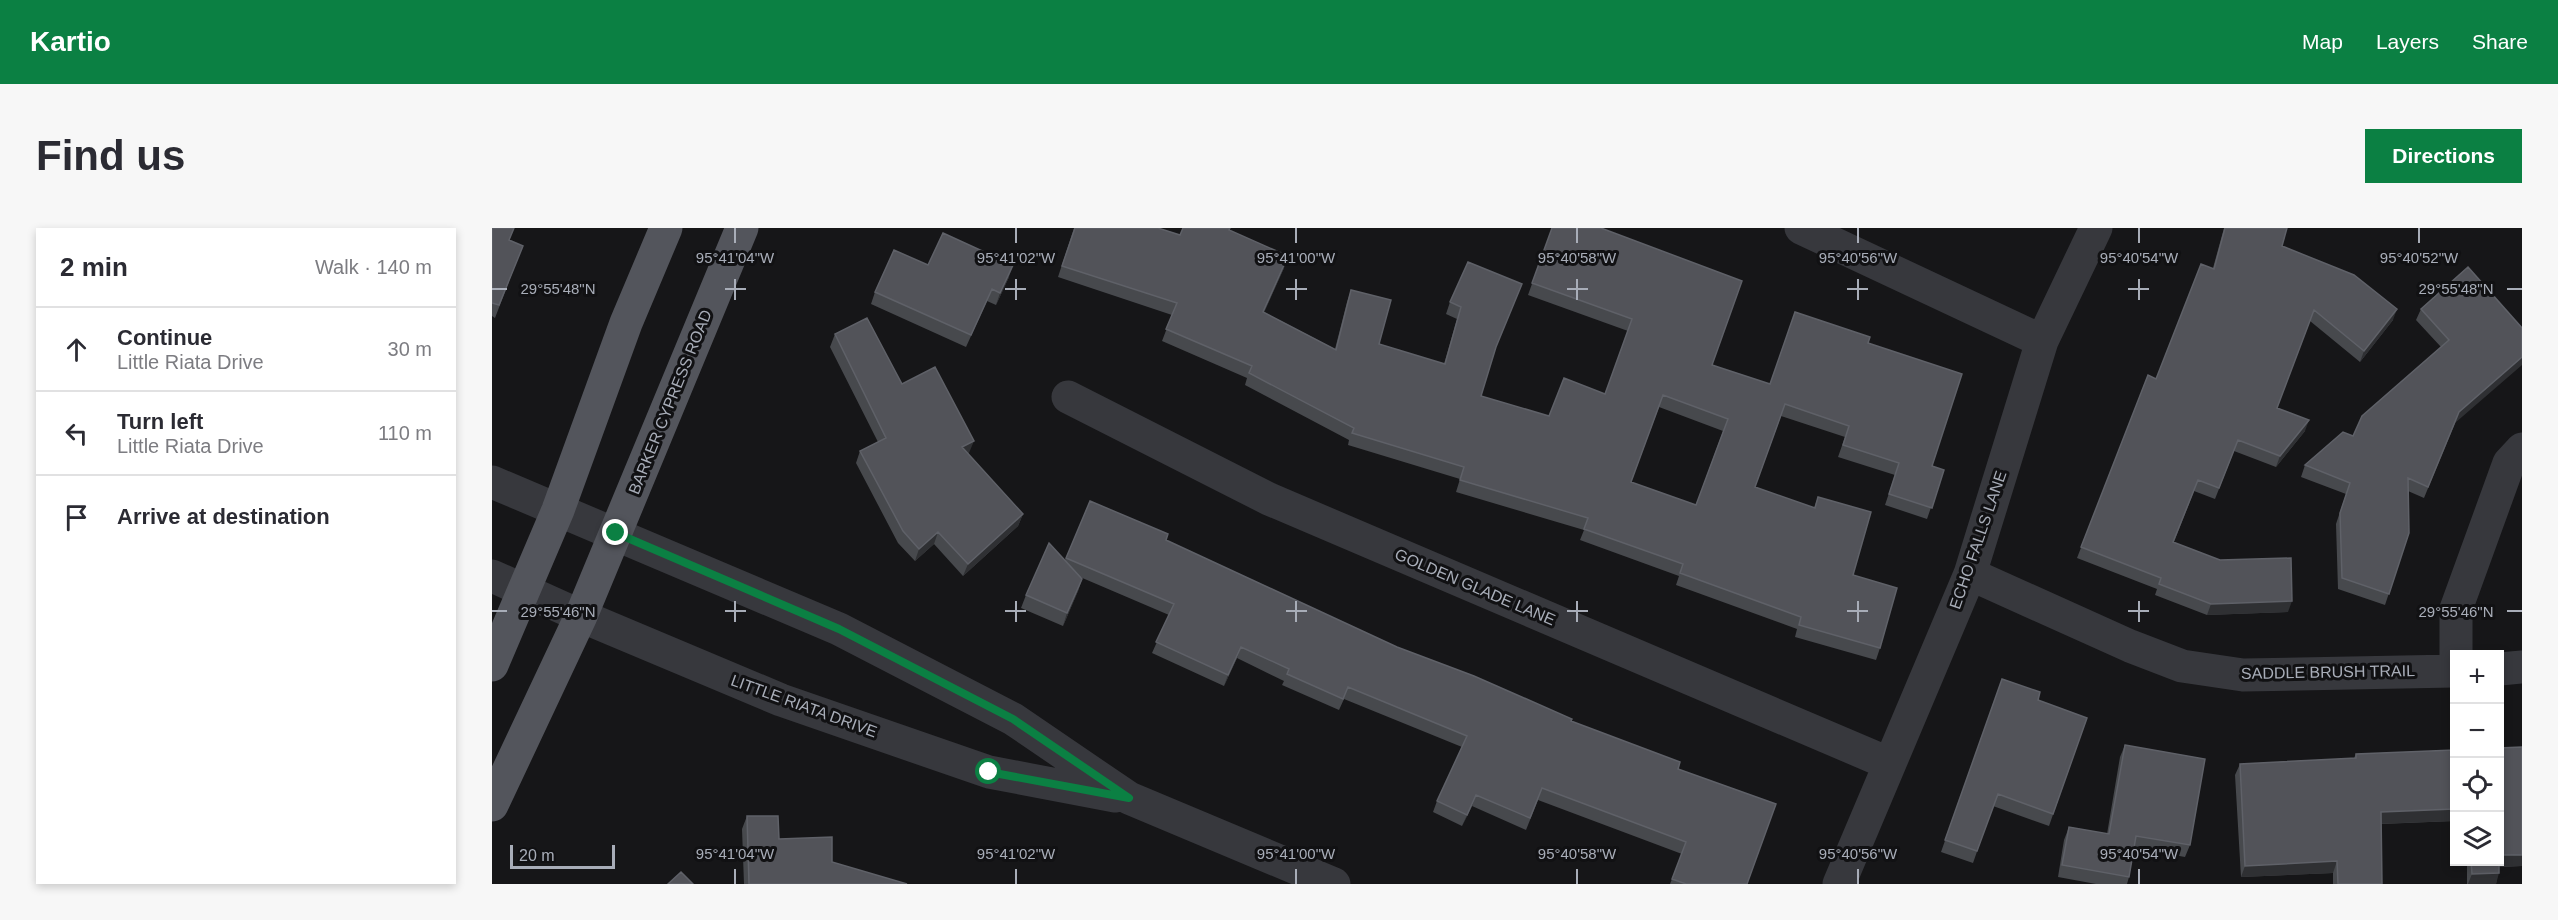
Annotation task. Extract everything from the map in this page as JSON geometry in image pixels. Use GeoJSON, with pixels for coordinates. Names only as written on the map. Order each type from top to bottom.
{"type":"FeatureCollection","features":[{"type":"Feature","properties":{"kind":"main road"},"geometry":{"type":"LineString","coordinates":[[492,665],[558,510],[626,323],[666,228]]}},
{"type":"Feature","properties":{"kind":"main road","name":"BARKER CYPRESS ROAD"},"geometry":{"type":"LineString","coordinates":[[492,805],[581,616],[742,228]]}},
{"type":"Feature","properties":{"kind":"street"},"geometry":{"type":"LineString","coordinates":[[1801,228],[2042,341]]}},
{"type":"Feature","properties":{"kind":"street","name":"ECHO FALLS LANE"},"geometry":{"type":"LineString","coordinates":[[1839,884],[1888,763],[1970,574],[2042,341],[2096,228]]}},
{"type":"Feature","properties":{"kind":"street","name":"GOLDEN GLADE LANE"},"geometry":{"type":"LineString","coordinates":[[1068,397],[1269,499],[1888,763]]}},
{"type":"Feature","properties":{"kind":"street"},"geometry":{"type":"LineString","coordinates":[[2456,650],[2456,609],[2509,463],[2522,449]]}},
{"type":"Feature","properties":{"kind":"street","name":"LITTLE RIATA DRIVE"},"geometry":{"type":"LineString","coordinates":[[492,482],[839,629],[1013,719],[1129,798],[1334,884]]}},
{"type":"Feature","properties":{"kind":"street","name":"SADDLE BRUSH TRAIL"},"geometry":{"type":"LineString","coordinates":[[1970,574],[2130,646],[2182,666],[2242,675],[2450,671]]}},
{"type":"Feature","properties":{"kind":"street","name":"LITTLE RIATA DRIVE"},"geometry":{"type":"LineString","coordinates":[[492,576],[781,700],[989,772],[1129,798]]}},
{"type":"Feature","properties":{"kind":"street"},"geometry":{"type":"LineString","coordinates":[[2504,669],[2522,668]]}},
{"type":"Feature","properties":{"kind":"building"},"geometry":{"type":"Polygon","coordinates":[[[492,228],[514,228],[509,240],[523,246],[499,305],[492,303],[492,228]]]}},
{"type":"Feature","properties":{"kind":"building"},"geometry":{"type":"Polygon","coordinates":[[[1075,228],[1158,228],[1180,235],[1183,228],[1230,228],[1229,230],[1288,256],[1263,312],[1336,350],[1351,290],[1391,300],[1379,344],[1445,364],[1461,307],[1450,302],[1468,262],[1522,284],[1496,347],[1481,396],[1549,416],[1564,378],[1605,394],[1632,319],[1532,283],[1552,228],[1601,228],[1742,281],[1712,365],[1770,384],[1795,312],[1870,337],[1868,343],[1962,374],[1932,466],[1944,470],[1932,508],[1889,494],[1899,463],[1843,445],[1849,426],[1785,404],[1755,487],[1815,508],[1818,497],[1871,512],[1853,575],[1897,588],[1880,648],[1799,625],[1801,617],[1680,573],[1683,564],[1584,529],[1588,518],[1460,480],[1464,467],[1352,433],[1354,428],[1249,373],[1252,366],[1166,329],[1177,303],[1062,266],[1075,228]],[[1663,395],[1631,482],[1696,505],[1728,419],[1663,395]]]}},
{"type":"Feature","properties":{"kind":"building"},"geometry":{"type":"Polygon","coordinates":[[[2225,228],[2287,228],[2282,246],[2354,275],[2397,309],[2364,351],[2314,310],[2277,408],[2309,420],[2280,456],[2238,440],[2219,488],[2198,480],[2173,542],[2220,560],[2291,558],[2292,601],[2211,604],[2159,584],[2161,578],[2081,547],[2148,375],[2156,379],[2201,264],[2214,269],[2225,228]]]}},
{"type":"Feature","properties":{"kind":"building"},"geometry":{"type":"Polygon","coordinates":[[[943,233],[1013,265],[1000,293],[992,289],[971,335],[875,292],[894,250],[928,265],[943,233]]]}},
{"type":"Feature","properties":{"kind":"building"},"geometry":{"type":"Polygon","coordinates":[[[2468,267],[2522,328],[2522,357],[2459,412],[2428,487],[2408,478],[2409,533],[2389,594],[2342,578],[2340,513],[2350,483],[2305,465],[2343,432],[2353,436],[2362,416],[2449,340],[2421,309],[2468,267]]]}},
{"type":"Feature","properties":{"kind":"building"},"geometry":{"type":"Polygon","coordinates":[[[867,318],[902,384],[935,367],[974,441],[962,447],[1023,514],[968,564],[938,532],[919,549],[903,531],[860,451],[886,438],[835,334],[867,318]]]}},
{"type":"Feature","properties":{"kind":"building"},"geometry":{"type":"Polygon","coordinates":[[[1090,501],[1168,534],[1166,540],[1397,647],[1474,676],[1572,719],[1571,721],[1680,762],[1678,769],[1776,804],[1747,884],[1686,884],[1672,879],[1686,842],[1542,788],[1530,818],[1476,795],[1467,815],[1437,801],[1467,736],[1348,687],[1343,699],[1287,674],[1289,669],[1241,647],[1228,675],[1156,642],[1174,604],[1066,558],[1090,501]]]}},
{"type":"Feature","properties":{"kind":"building"},"geometry":{"type":"Polygon","coordinates":[[[1049,543],[1082,579],[1067,613],[1026,595],[1049,543]]]}},
{"type":"Feature","properties":{"kind":"building"},"geometry":{"type":"Polygon","coordinates":[[[2002,679],[2040,692],[2038,700],[2087,718],[2053,814],[1998,794],[1977,851],[1945,840],[2002,679]]]}},
{"type":"Feature","properties":{"kind":"building"},"geometry":{"type":"Polygon","coordinates":[[[2125,745],[2205,759],[2190,845],[2136,836],[2129,877],[2062,865],[2069,827],[2109,834],[2125,745]]]}},
{"type":"Feature","properties":{"kind":"building"},"geometry":{"type":"Polygon","coordinates":[[[2522,747],[2522,855],[2504,855],[2504,748],[2522,747]]]}},
{"type":"Feature","properties":{"kind":"building"},"geometry":{"type":"Polygon","coordinates":[[[2450,750],[2450,809],[2381,812],[2382,884],[2338,884],[2337,861],[2245,866],[2240,764],[2356,758],[2356,754],[2450,750]]]}},
{"type":"Feature","properties":{"kind":"building"},"geometry":{"type":"Polygon","coordinates":[[[747,816],[778,816],[779,839],[832,837],[832,862],[907,884],[749,884],[747,816]]]}},
{"type":"Feature","properties":{"kind":"building"},"geometry":{"type":"Polygon","coordinates":[[[2471,866],[2499,866],[2499,873],[2472,874],[2471,866]]]}},
{"type":"Feature","properties":{"kind":"building"},"geometry":{"type":"Polygon","coordinates":[[[681,872],[693,884],[668,884],[681,872]]]}},
{"type":"Feature","properties":{"kind":"route"},"geometry":{"type":"LineString","coordinates":[[616,533],[839,629],[1013,719],[1129,798],[989,772]]}}]}
